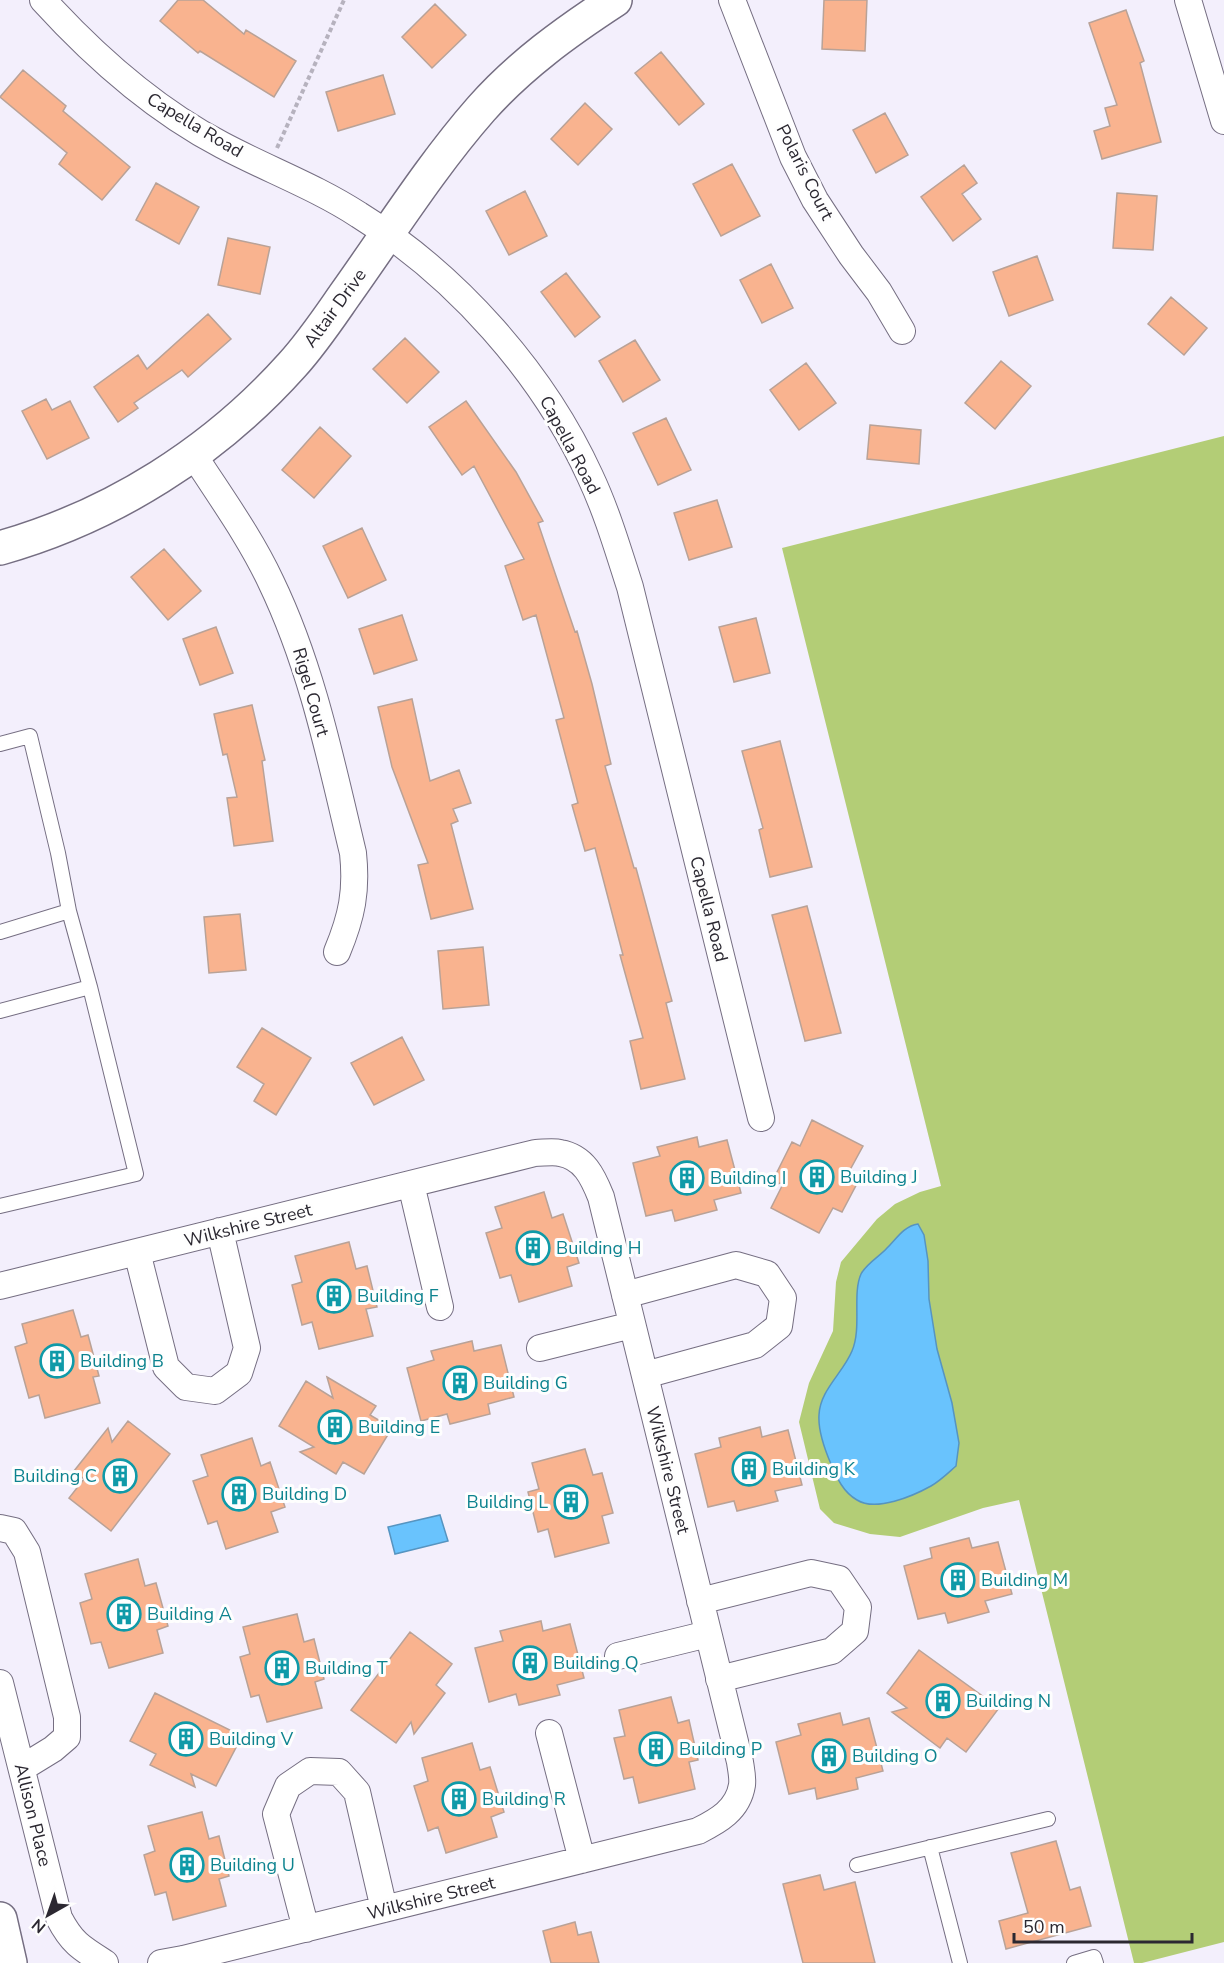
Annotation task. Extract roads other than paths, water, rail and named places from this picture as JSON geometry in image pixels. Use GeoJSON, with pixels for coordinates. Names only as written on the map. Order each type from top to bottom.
{"type":"FeatureCollection","features":[{"type":"Feature","properties":{"kind":"street","name":"Capella Road"},"geometry":{"type":"LineString","coordinates":[[43,0],[68,27],[142,93],[186,124],[222,145],[359,214],[423,260],[502,339],[546,398],[591,477],[617,544],[630,587],[760,1118]]}},
{"type":"Feature","properties":{"kind":"street","name":"Altair Drive"},"geometry":{"type":"LineString","coordinates":[[1,546],[39,536],[94,514],[140,489],[193,454],[242,416],[294,363],[448,150],[483,107],[528,62],[615,0]]}},
{"type":"Feature","properties":{"kind":"street","name":"Polaris Court"},"geometry":{"type":"LineString","coordinates":[[732,0],[798,165],[815,200],[851,255],[879,292],[902,331]]}},
{"type":"Feature","properties":{"kind":"street"},"geometry":{"type":"LineString","coordinates":[[1188,0],[1224,121]]}},
{"type":"Feature","properties":{"kind":"street","name":"Rigel Court"},"geometry":{"type":"LineString","coordinates":[[193,454],[240,527],[271,581],[300,652],[311,686],[353,853],[355,876],[351,914],[337,952]]}},
{"type":"Feature","properties":{"kind":"street","name":"Wilkshire Street"},"geometry":{"type":"LineString","coordinates":[[0,1286],[535,1154],[560,1153],[580,1161],[592,1177],[601,1197],[740,1762],[742,1785],[734,1806],[719,1821],[698,1831],[172,1961]]}},
{"type":"Feature","properties":{"kind":"street"},"geometry":{"type":"LineString","coordinates":[[411,1184],[440,1307]]}},
{"type":"Feature","properties":{"kind":"street"},"geometry":{"type":"LineString","coordinates":[[137,1252],[166,1367],[186,1387],[215,1391],[239,1373],[247,1348],[220,1231]]}},
{"type":"Feature","properties":{"kind":"street"},"geometry":{"type":"LineString","coordinates":[[625,1294],[736,1265],[767,1274],[783,1298],[779,1326],[755,1345],[645,1375]]}},
{"type":"Feature","properties":{"kind":"street"},"geometry":{"type":"LineString","coordinates":[[540,1348],[632,1324]]}},
{"type":"Feature","properties":{"kind":"street"},"geometry":{"type":"LineString","coordinates":[[0,1528],[14,1531],[27,1552],[68,1717],[67,1737],[53,1749],[22,1768]]}},
{"type":"Feature","properties":{"kind":"street"},"geometry":{"type":"LineString","coordinates":[[700,1600],[811,1573],[839,1579],[858,1607],[855,1631],[832,1651],[719,1679]]}},
{"type":"Feature","properties":{"kind":"street"},"geometry":{"type":"LineString","coordinates":[[618,1656],[708,1634]]}},
{"type":"Feature","properties":{"kind":"street","name":"Allison Place"},"geometry":{"type":"LineString","coordinates":[[0,1683],[59,1918],[69,1936],[86,1951],[105,1963]]}},
{"type":"Feature","properties":{"kind":"street"},"geometry":{"type":"LineString","coordinates":[[549,1733],[582,1860]]}},
{"type":"Feature","properties":{"kind":"street"},"geometry":{"type":"LineString","coordinates":[[306,1929],[276,1814],[288,1786],[310,1771],[339,1772],[357,1792],[384,1910]]}},
{"type":"Feature","properties":{"kind":"street"},"geometry":{"type":"LineString","coordinates":[[0,1920],[10,1963]]}},
{"type":"Feature","properties":{"kind":"lane"},"geometry":{"type":"LineString","coordinates":[[0,744],[30,736],[58,853],[69,911],[136,1174],[0,1206]]}},
{"type":"Feature","properties":{"kind":"lane"},"geometry":{"type":"LineString","coordinates":[[0,932],[69,911]]}},
{"type":"Feature","properties":{"kind":"lane"},"geometry":{"type":"LineString","coordinates":[[0,1011],[90,987]]}},
{"type":"Feature","properties":{"kind":"lane"},"geometry":{"type":"LineString","coordinates":[[857,1865],[1048,1819]]}},
{"type":"Feature","properties":{"kind":"lane"},"geometry":{"type":"LineString","coordinates":[[930,1848],[960,1963]]}},
{"type":"Feature","properties":{"kind":"lane"},"geometry":{"type":"LineString","coordinates":[[1074,1963],[1094,1957],[1096,1963]]}},
{"type":"Feature","properties":{"kind":"water"},"geometry":{"type":"Polygon","coordinates":[[[918,1224],[924,1235],[928,1261],[929,1299],[937,1349],[952,1403],[959,1443],[956,1466],[934,1484],[915,1494],[884,1503],[865,1503],[848,1493],[826,1453],[819,1421],[820,1406],[848,1359],[855,1342],[857,1291],[861,1274],[901,1233],[918,1224]]]}},
{"type":"Feature","properties":{"kind":"water"},"geometry":{"type":"Polygon","coordinates":[[[440,1515],[448,1541],[395,1554],[388,1527],[440,1515]]]}},
{"type":"Feature","properties":{"kind":"place","name":"Building J"},"geometry":{"type":"Point","coordinates":[817,1177]}},
{"type":"Feature","properties":{"kind":"place","name":"Building I"},"geometry":{"type":"Point","coordinates":[687,1178]}},
{"type":"Feature","properties":{"kind":"place","name":"Building H"},"geometry":{"type":"Point","coordinates":[533,1248]}},
{"type":"Feature","properties":{"kind":"place","name":"Building F"},"geometry":{"type":"Point","coordinates":[334,1296]}},
{"type":"Feature","properties":{"kind":"place","name":"Building B"},"geometry":{"type":"Point","coordinates":[57,1361]}},
{"type":"Feature","properties":{"kind":"place","name":"Building G"},"geometry":{"type":"Point","coordinates":[460,1383]}},
{"type":"Feature","properties":{"kind":"place","name":"Building E"},"geometry":{"type":"Point","coordinates":[335,1427]}},
{"type":"Feature","properties":{"kind":"place","name":"Building K"},"geometry":{"type":"Point","coordinates":[749,1469]}},
{"type":"Feature","properties":{"kind":"place","name":"Building C"},"geometry":{"type":"Point","coordinates":[120,1476]}},
{"type":"Feature","properties":{"kind":"place","name":"Building D"},"geometry":{"type":"Point","coordinates":[239,1494]}},
{"type":"Feature","properties":{"kind":"place","name":"Building L"},"geometry":{"type":"Point","coordinates":[571,1502]}},
{"type":"Feature","properties":{"kind":"place","name":"Building M"},"geometry":{"type":"Point","coordinates":[958,1580]}},
{"type":"Feature","properties":{"kind":"place","name":"Building A"},"geometry":{"type":"Point","coordinates":[124,1614]}},
{"type":"Feature","properties":{"kind":"place","name":"Building Q"},"geometry":{"type":"Point","coordinates":[530,1663]}},
{"type":"Feature","properties":{"kind":"place","name":"Building T"},"geometry":{"type":"Point","coordinates":[282,1668]}},
{"type":"Feature","properties":{"kind":"place","name":"Building N"},"geometry":{"type":"Point","coordinates":[943,1701]}},
{"type":"Feature","properties":{"kind":"place","name":"Building V"},"geometry":{"type":"Point","coordinates":[186,1739]}},
{"type":"Feature","properties":{"kind":"place","name":"Building P"},"geometry":{"type":"Point","coordinates":[656,1749]}},
{"type":"Feature","properties":{"kind":"place","name":"Building O"},"geometry":{"type":"Point","coordinates":[829,1756]}},
{"type":"Feature","properties":{"kind":"place","name":"Building R"},"geometry":{"type":"Point","coordinates":[459,1799]}},
{"type":"Feature","properties":{"kind":"place","name":"Building U"},"geometry":{"type":"Point","coordinates":[187,1865]}}]}
